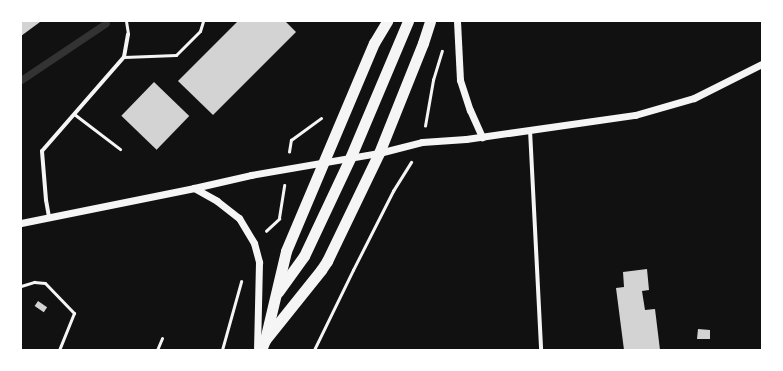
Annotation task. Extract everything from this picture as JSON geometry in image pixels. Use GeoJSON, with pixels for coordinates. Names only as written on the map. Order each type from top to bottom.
{"type":"FeatureCollection","features":[{"type":"Feature","properties":{"kind":"highway"},"geometry":{"type":"LineString","coordinates":[[263,345],[286,251],[374,43],[387,21]]}},
{"type":"Feature","properties":{"kind":"highway"},"geometry":{"type":"LineString","coordinates":[[276,296],[304,256],[351,156],[408,21]]}},
{"type":"Feature","properties":{"kind":"highway"},"geometry":{"type":"LineString","coordinates":[[263,345],[322,270],[379,153],[423,44],[430,21]]}},
{"type":"Feature","properties":{"kind":"street"},"geometry":{"type":"LineString","coordinates":[[457,21],[460,80],[470,110],[482,137]]}},
{"type":"Feature","properties":{"kind":"street"},"geometry":{"type":"LineString","coordinates":[[49,217],[42,151],[124,56],[128,34]]}},
{"type":"Feature","properties":{"kind":"street"},"geometry":{"type":"LineString","coordinates":[[21,222],[194,188],[251,175],[351,156],[379,153],[422,142],[482,137],[635,115],[694,98],[762,64]]}},
{"type":"Feature","properties":{"kind":"street"},"geometry":{"type":"LineString","coordinates":[[530,130],[541,350]]}},
{"type":"Feature","properties":{"kind":"street"},"geometry":{"type":"LineString","coordinates":[[194,188],[217,201],[239,218],[254,243],[259,262],[257,350]]}},
{"type":"Feature","properties":{"kind":"lane"},"geometry":{"type":"LineString","coordinates":[[126,21],[128,34]]}},
{"type":"Feature","properties":{"kind":"lane"},"geometry":{"type":"LineString","coordinates":[[124,56],[176,56],[200,31],[203,21]]}},
{"type":"Feature","properties":{"kind":"lane"},"geometry":{"type":"LineString","coordinates":[[74,114],[120,149]]}},
{"type":"Feature","properties":{"kind":"lane"},"geometry":{"type":"LineString","coordinates":[[21,286],[34,282],[45,284],[74,313],[59,350]]}},
{"type":"Feature","properties":{"kind":"lane"},"geometry":{"type":"LineString","coordinates":[[157,350],[162,338]]}},
{"type":"Feature","properties":{"kind":"path"},"geometry":{"type":"LineString","coordinates":[[314,350],[386,204],[422,142],[433,80]]}},
{"type":"Feature","properties":{"kind":"path"},"geometry":{"type":"LineString","coordinates":[[222,350],[243,275]]}},
{"type":"Feature","properties":{"kind":"building"},"geometry":{"type":"Polygon","coordinates":[[[21,21],[39,21],[40,22],[21,36],[21,21]]]}},
{"type":"Feature","properties":{"kind":"building"},"geometry":{"type":"Polygon","coordinates":[[[238,21],[285,21],[296,32],[213,115],[178,81],[238,21]]]}},
{"type":"Feature","properties":{"kind":"building"},"geometry":{"type":"Polygon","coordinates":[[[154,82],[189,116],[157,150],[121,116],[154,82]]]}},
{"type":"Feature","properties":{"kind":"building"},"geometry":{"type":"Polygon","coordinates":[[[647,269],[649,290],[642,291],[645,310],[655,309],[660,350],[624,350],[616,288],[624,287],[623,272],[647,269]]]}},
{"type":"Feature","properties":{"kind":"building"},"geometry":{"type":"Polygon","coordinates":[[[38,301],[47,307],[44,312],[35,306],[38,301]]]}},
{"type":"Feature","properties":{"kind":"building"},"geometry":{"type":"Polygon","coordinates":[[[698,329],[710,330],[710,339],[697,339],[698,329]]]}},
{"type":"Feature","properties":{"kind":"waterway"},"geometry":{"type":"LineString","coordinates":[[21,80],[106,23]]}}]}
